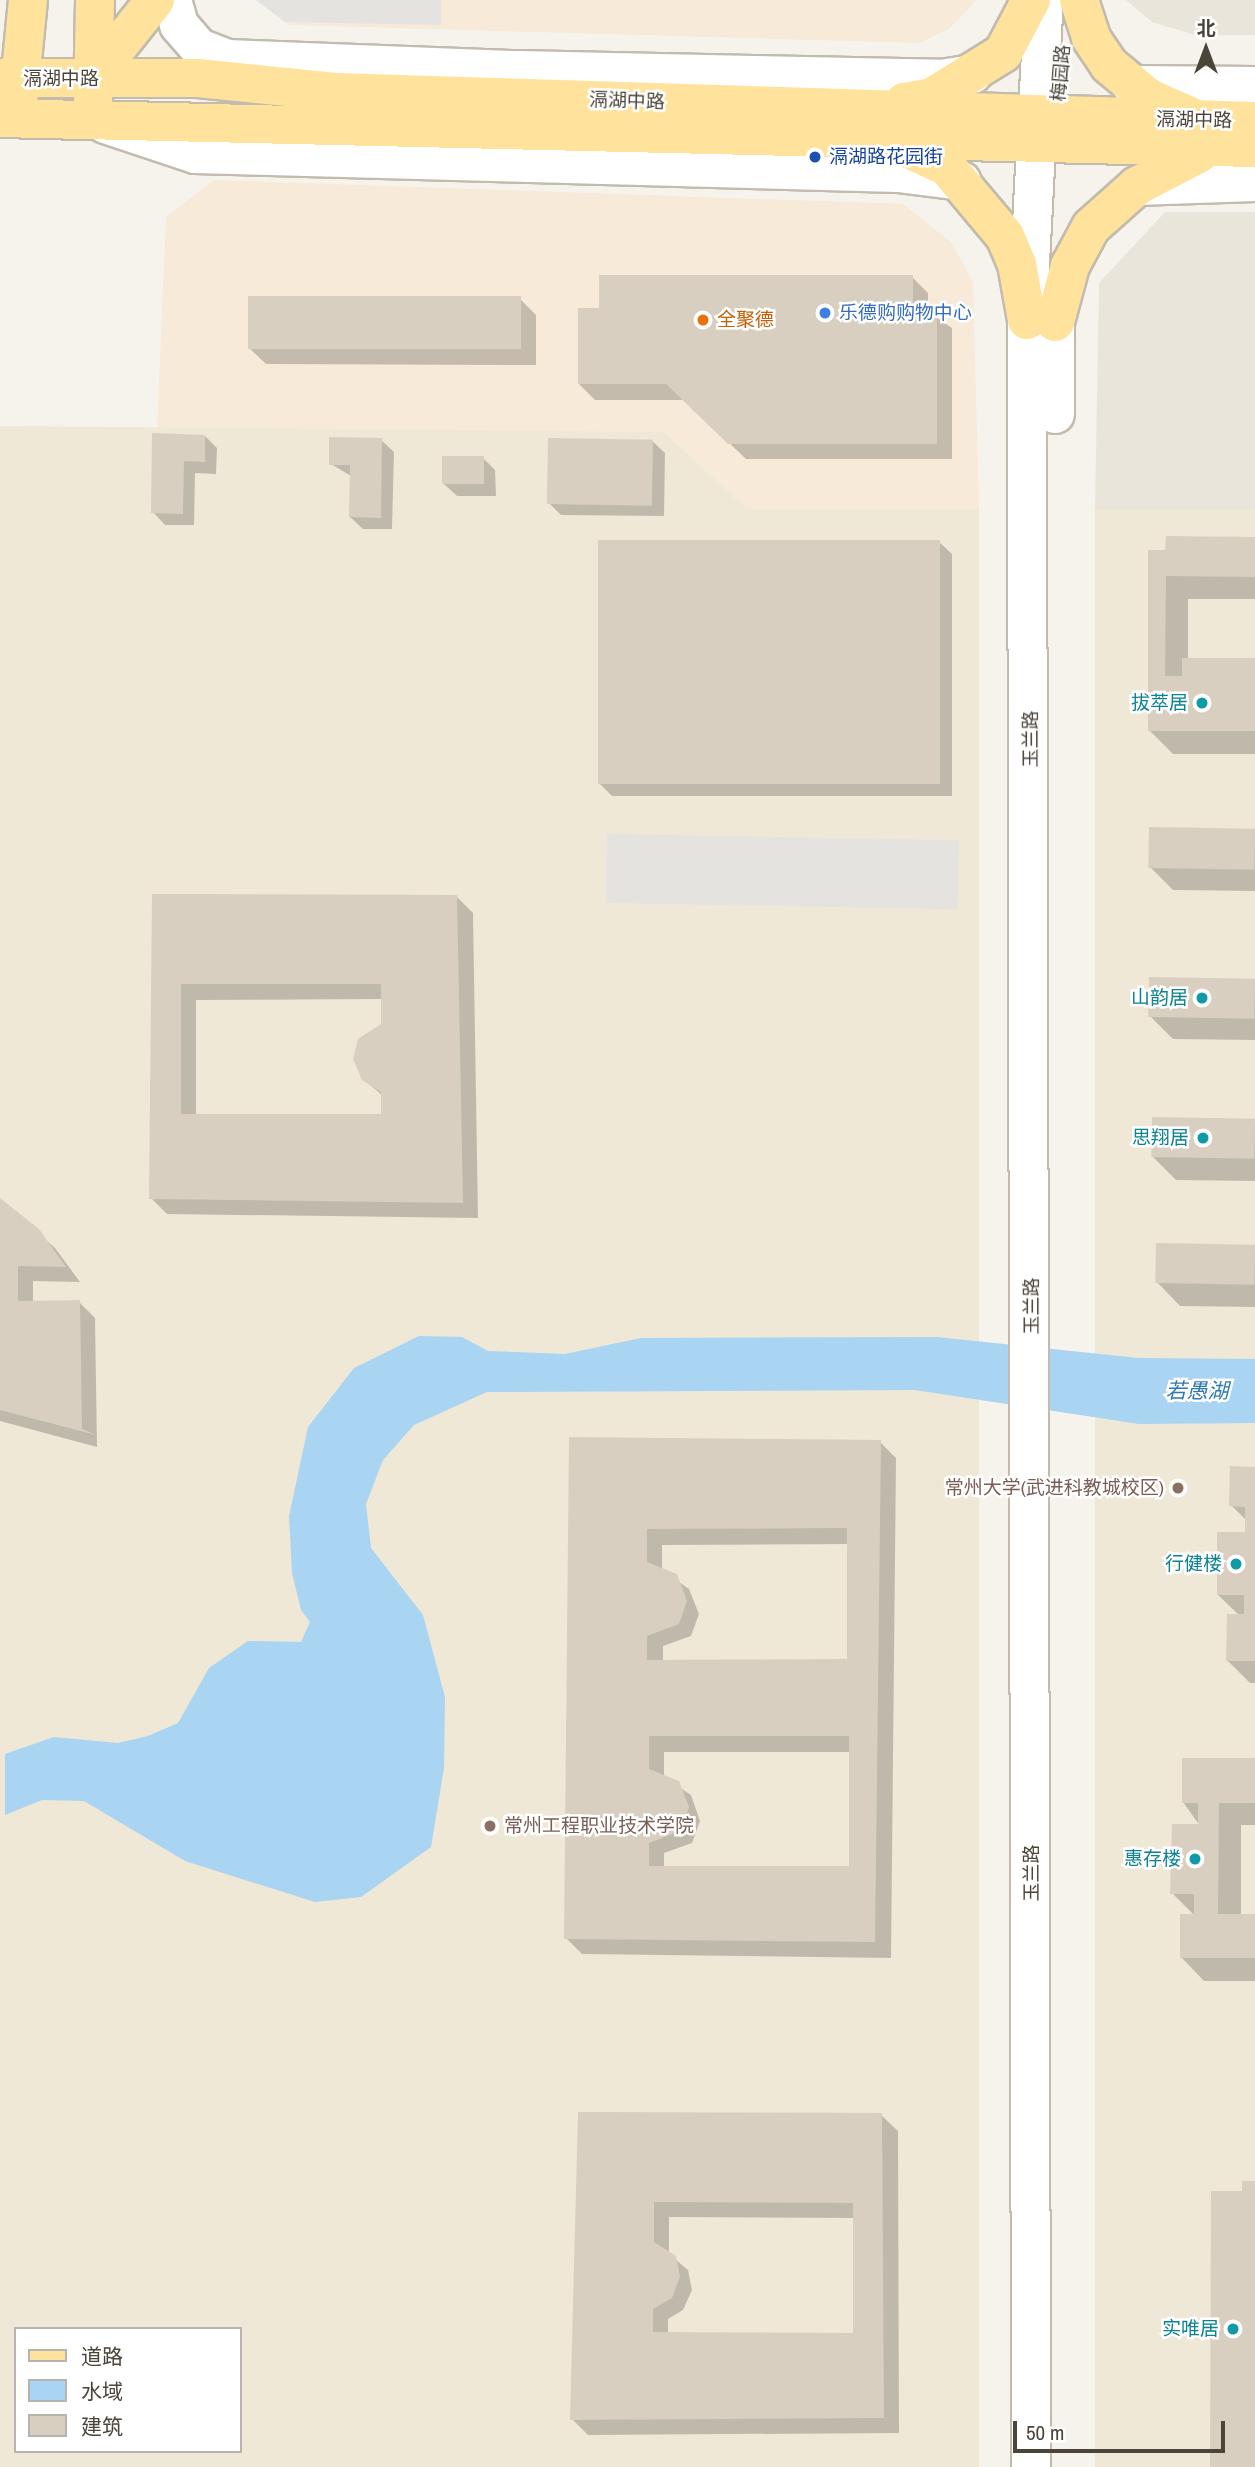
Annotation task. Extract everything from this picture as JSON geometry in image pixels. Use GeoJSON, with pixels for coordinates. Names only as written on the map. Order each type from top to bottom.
{"type":"FeatureCollection","features":[{"type":"Feature","properties":{"kind":"main road"},"geometry":{"type":"LineString","coordinates":[[8,118],[10,79],[29,0]]}},
{"type":"Feature","properties":{"kind":"main road"},"geometry":{"type":"LineString","coordinates":[[93,120],[95,0]]}},
{"type":"Feature","properties":{"kind":"main road"},"geometry":{"type":"LineString","coordinates":[[92,79],[155,0]]}},
{"type":"Feature","properties":{"kind":"main road"},"geometry":{"type":"LineString","coordinates":[[872,108],[932,97],[973,74],[1003,53],[1031,0]]}},
{"type":"Feature","properties":{"kind":"main road"},"geometry":{"type":"LineString","coordinates":[[1041,321],[1091,227],[1138,186],[1212,135],[1132,85],[1091,38],[1079,0]]}},
{"type":"Feature","properties":{"kind":"main road","name":"滆湖中路"},"geometry":{"type":"LineString","coordinates":[[10,79],[92,79],[872,108],[1045,132]]}},
{"type":"Feature","properties":{"kind":"main road","name":"滆湖中路"},"geometry":{"type":"LineString","coordinates":[[8,118],[850,138],[1045,132],[1212,135],[1255,148]]}},
{"type":"Feature","properties":{"kind":"main road","name":"滆湖中路"},"geometry":{"type":"LineString","coordinates":[[1212,135],[1255,121]]}},
{"type":"Feature","properties":{"kind":"main road"},"geometry":{"type":"LineString","coordinates":[[850,138],[928,154],[961,181],[1005,236],[1041,321]]}},
{"type":"Feature","properties":{"kind":"street"},"geometry":{"type":"LineString","coordinates":[[172,0],[179,25],[199,48],[226,59],[531,71],[973,74]]}},
{"type":"Feature","properties":{"kind":"street","name":"梅园路"},"geometry":{"type":"LineString","coordinates":[[1044,0],[1045,132]]}},
{"type":"Feature","properties":{"kind":"street","name":"梅园路"},"geometry":{"type":"LineString","coordinates":[[1045,132],[1068,0]]}},
{"type":"Feature","properties":{"kind":"street"},"geometry":{"type":"LineString","coordinates":[[1132,85],[1255,86]]}},
{"type":"Feature","properties":{"kind":"street"},"geometry":{"type":"LineString","coordinates":[[93,120],[194,154],[898,173],[961,181]]}},
{"type":"Feature","properties":{"kind":"street","name":"玉兰路"},"geometry":{"type":"LineString","coordinates":[[1031,2467],[1044,1335],[1041,321],[1045,132]]}},
{"type":"Feature","properties":{"kind":"street"},"geometry":{"type":"LineString","coordinates":[[1138,186],[1255,181]]}},
{"type":"Feature","properties":{"kind":"street","name":"玉兰路"},"geometry":{"type":"LineString","coordinates":[[1043,1428],[1057,2467]]}},
{"type":"Feature","properties":{"kind":"shaded area"},"geometry":{"type":"Polygon","coordinates":[[[256,0],[977,0],[949,29],[919,43],[289,25],[256,0]]]}},
{"type":"Feature","properties":{"kind":"shaded area"},"geometry":{"type":"Polygon","coordinates":[[[256,0],[441,0],[441,25],[285,22],[256,0]]]}},
{"type":"Feature","properties":{"kind":"shaded area"},"geometry":{"type":"Polygon","coordinates":[[[1126,0],[1255,0],[1255,35],[1195,35],[1152,22],[1126,0]]]}},
{"type":"Feature","properties":{"kind":"shaded area"},"geometry":{"type":"Polygon","coordinates":[[[214,180],[903,204],[951,242],[973,282],[979,509],[747,509],[664,432],[157,430],[166,217],[214,180]]]}},
{"type":"Feature","properties":{"kind":"shaded area"},"geometry":{"type":"Polygon","coordinates":[[[1165,212],[1255,212],[1255,510],[1095,509],[1099,283],[1165,212]]]}},
{"type":"Feature","properties":{"kind":"shaded area","name":"常州工程职业技术学院"},"geometry":{"type":"Polygon","coordinates":[[[0,426],[664,432],[747,509],[979,509],[979,2467],[0,2467],[0,426]]]}},
{"type":"Feature","properties":{"kind":"shaded area","name":"常州大学(武进科教城校区)"},"geometry":{"type":"Polygon","coordinates":[[[1095,509],[1255,509],[1255,2467],[1095,2467],[1095,509]]]}},
{"type":"Feature","properties":{"kind":"shaded area"},"geometry":{"type":"Polygon","coordinates":[[[607,834],[959,840],[958,909],[606,903],[607,834]]]}},
{"type":"Feature","properties":{"kind":"water","name":"若愚湖"},"geometry":{"type":"Polygon","coordinates":[[[419,1336],[462,1337],[488,1351],[565,1354],[641,1338],[937,1337],[1139,1358],[1255,1359],[1255,1423],[1139,1424],[915,1390],[487,1392],[414,1425],[383,1460],[366,1504],[371,1548],[423,1615],[445,1697],[444,1768],[431,1847],[361,1897],[315,1902],[185,1861],[84,1801],[42,1800],[5,1815],[5,1754],[54,1737],[118,1743],[148,1736],[178,1723],[209,1668],[248,1641],[301,1642],[310,1622],[301,1610],[292,1573],[289,1516],[308,1427],[354,1368],[419,1336]]]}},
{"type":"Feature","properties":{"kind":"building"},"geometry":{"type":"Polygon","coordinates":[[[599,275],[913,275],[913,310],[937,310],[937,444],[728,444],[666,384],[578,384],[578,308],[599,308],[599,275]]]}},
{"type":"Feature","properties":{"kind":"building"},"geometry":{"type":"Polygon","coordinates":[[[248,296],[521,296],[521,349],[248,349],[248,296]]]}},
{"type":"Feature","properties":{"kind":"building"},"geometry":{"type":"Polygon","coordinates":[[[152,433],[205,435],[205,462],[184,461],[183,514],[151,513],[152,433]]]}},
{"type":"Feature","properties":{"kind":"building"},"geometry":{"type":"Polygon","coordinates":[[[329,437],[382,438],[381,518],[349,517],[350,465],[329,465],[329,437]]]}},
{"type":"Feature","properties":{"kind":"building"},"geometry":{"type":"Polygon","coordinates":[[[548,438],[653,440],[652,506],[547,504],[548,438]]]}},
{"type":"Feature","properties":{"kind":"building"},"geometry":{"type":"Polygon","coordinates":[[[442,456],[484,456],[484,484],[442,484],[442,456]]]}},
{"type":"Feature","properties":{"kind":"building"},"geometry":{"type":"Polygon","coordinates":[[[1166,536],[1255,537],[1255,577],[1166,576],[1165,676],[1182,676],[1182,658],[1255,658],[1255,731],[1148,731],[1148,550],[1165,550],[1166,536]]]}},
{"type":"Feature","properties":{"kind":"building"},"geometry":{"type":"Polygon","coordinates":[[[598,540],[940,540],[940,784],[598,784],[598,540]]]}},
{"type":"Feature","properties":{"kind":"building"},"geometry":{"type":"Polygon","coordinates":[[[1149,827],[1255,829],[1254,870],[1148,868],[1149,827]]]}},
{"type":"Feature","properties":{"kind":"building"},"geometry":{"type":"Polygon","coordinates":[[[152,894],[457,895],[463,1203],[149,1199],[152,894]],[[181,984],[181,1114],[381,1114],[381,1092],[362,1080],[353,1059],[358,1039],[381,1024],[381,984],[181,984]]]}},
{"type":"Feature","properties":{"kind":"building","name":"山韵居"},"geometry":{"type":"Polygon","coordinates":[[[1149,977],[1255,979],[1254,1019],[1148,1017],[1149,977]]]}},
{"type":"Feature","properties":{"kind":"building","name":"思翔居"},"geometry":{"type":"Polygon","coordinates":[[[1152,1117],[1255,1119],[1254,1159],[1151,1157],[1152,1117]]]}},
{"type":"Feature","properties":{"kind":"building"},"geometry":{"type":"Polygon","coordinates":[[[0,1198],[39,1229],[66,1267],[18,1266],[18,1301],[80,1300],[82,1429],[96,1435],[0,1410],[0,1198]]]}},
{"type":"Feature","properties":{"kind":"building"},"geometry":{"type":"Polygon","coordinates":[[[1156,1243],[1255,1245],[1254,1285],[1155,1283],[1156,1243]]]}},
{"type":"Feature","properties":{"kind":"building"},"geometry":{"type":"Polygon","coordinates":[[[569,1437],[881,1440],[875,1942],[564,1939],[569,1437]],[[847,1528],[647,1529],[647,1562],[677,1574],[687,1601],[679,1624],[647,1636],[647,1660],[847,1659],[847,1528]],[[649,1736],[649,1769],[679,1781],[689,1807],[680,1831],[649,1843],[649,1866],[849,1866],[849,1736],[649,1736]]]}},
{"type":"Feature","properties":{"kind":"building"},"geometry":{"type":"Polygon","coordinates":[[[1230,1466],[1255,1467],[1255,1661],[1226,1661],[1227,1614],[1244,1614],[1244,1595],[1217,1595],[1217,1532],[1245,1532],[1245,1507],[1229,1506],[1230,1466]]]}},
{"type":"Feature","properties":{"kind":"building"},"geometry":{"type":"Polygon","coordinates":[[[1182,1758],[1255,1758],[1255,1803],[1219,1803],[1218,1914],[1255,1914],[1255,1958],[1180,1958],[1180,1914],[1194,1914],[1194,1894],[1170,1894],[1172,1824],[1198,1824],[1198,1803],[1182,1803],[1182,1758]]]}},
{"type":"Feature","properties":{"kind":"building"},"geometry":{"type":"Polygon","coordinates":[[[578,2112],[882,2113],[884,2418],[570,2420],[578,2112]],[[654,2202],[654,2242],[676,2256],[680,2277],[672,2298],[653,2309],[653,2332],[853,2333],[853,2203],[654,2202]]]}},
{"type":"Feature","properties":{"kind":"building","name":"实唯居"},"geometry":{"type":"Polygon","coordinates":[[[1242,2181],[1255,2181],[1255,2467],[1210,2467],[1211,2191],[1242,2191],[1242,2181]]]}},
{"type":"Feature","properties":{"kind":"place","name":"滆湖路花园街"},"geometry":{"type":"Point","coordinates":[815,157]}},
{"type":"Feature","properties":{"kind":"place","name":"乐德购购物中心"},"geometry":{"type":"Point","coordinates":[825,313]}},
{"type":"Feature","properties":{"kind":"place","name":"全聚德"},"geometry":{"type":"Point","coordinates":[703,320]}},
{"type":"Feature","properties":{"kind":"place","name":"拔萃居"},"geometry":{"type":"Point","coordinates":[1202,703]}},
{"type":"Feature","properties":{"kind":"place","name":"山韵居"},"geometry":{"type":"Point","coordinates":[1202,998]}},
{"type":"Feature","properties":{"kind":"place","name":"思翔居"},"geometry":{"type":"Point","coordinates":[1203,1138]}},
{"type":"Feature","properties":{"kind":"place","name":"常州大学(武进科教城校区)"},"geometry":{"type":"Point","coordinates":[1178,1488]}},
{"type":"Feature","properties":{"kind":"place","name":"行健楼"},"geometry":{"type":"Point","coordinates":[1236,1564]}},
{"type":"Feature","properties":{"kind":"place","name":"常州工程职业技术学院"},"geometry":{"type":"Point","coordinates":[490,1826]}},
{"type":"Feature","properties":{"kind":"place","name":"惠存楼"},"geometry":{"type":"Point","coordinates":[1195,1859]}},
{"type":"Feature","properties":{"kind":"place","name":"实唯居"},"geometry":{"type":"Point","coordinates":[1233,2329]}}]}
